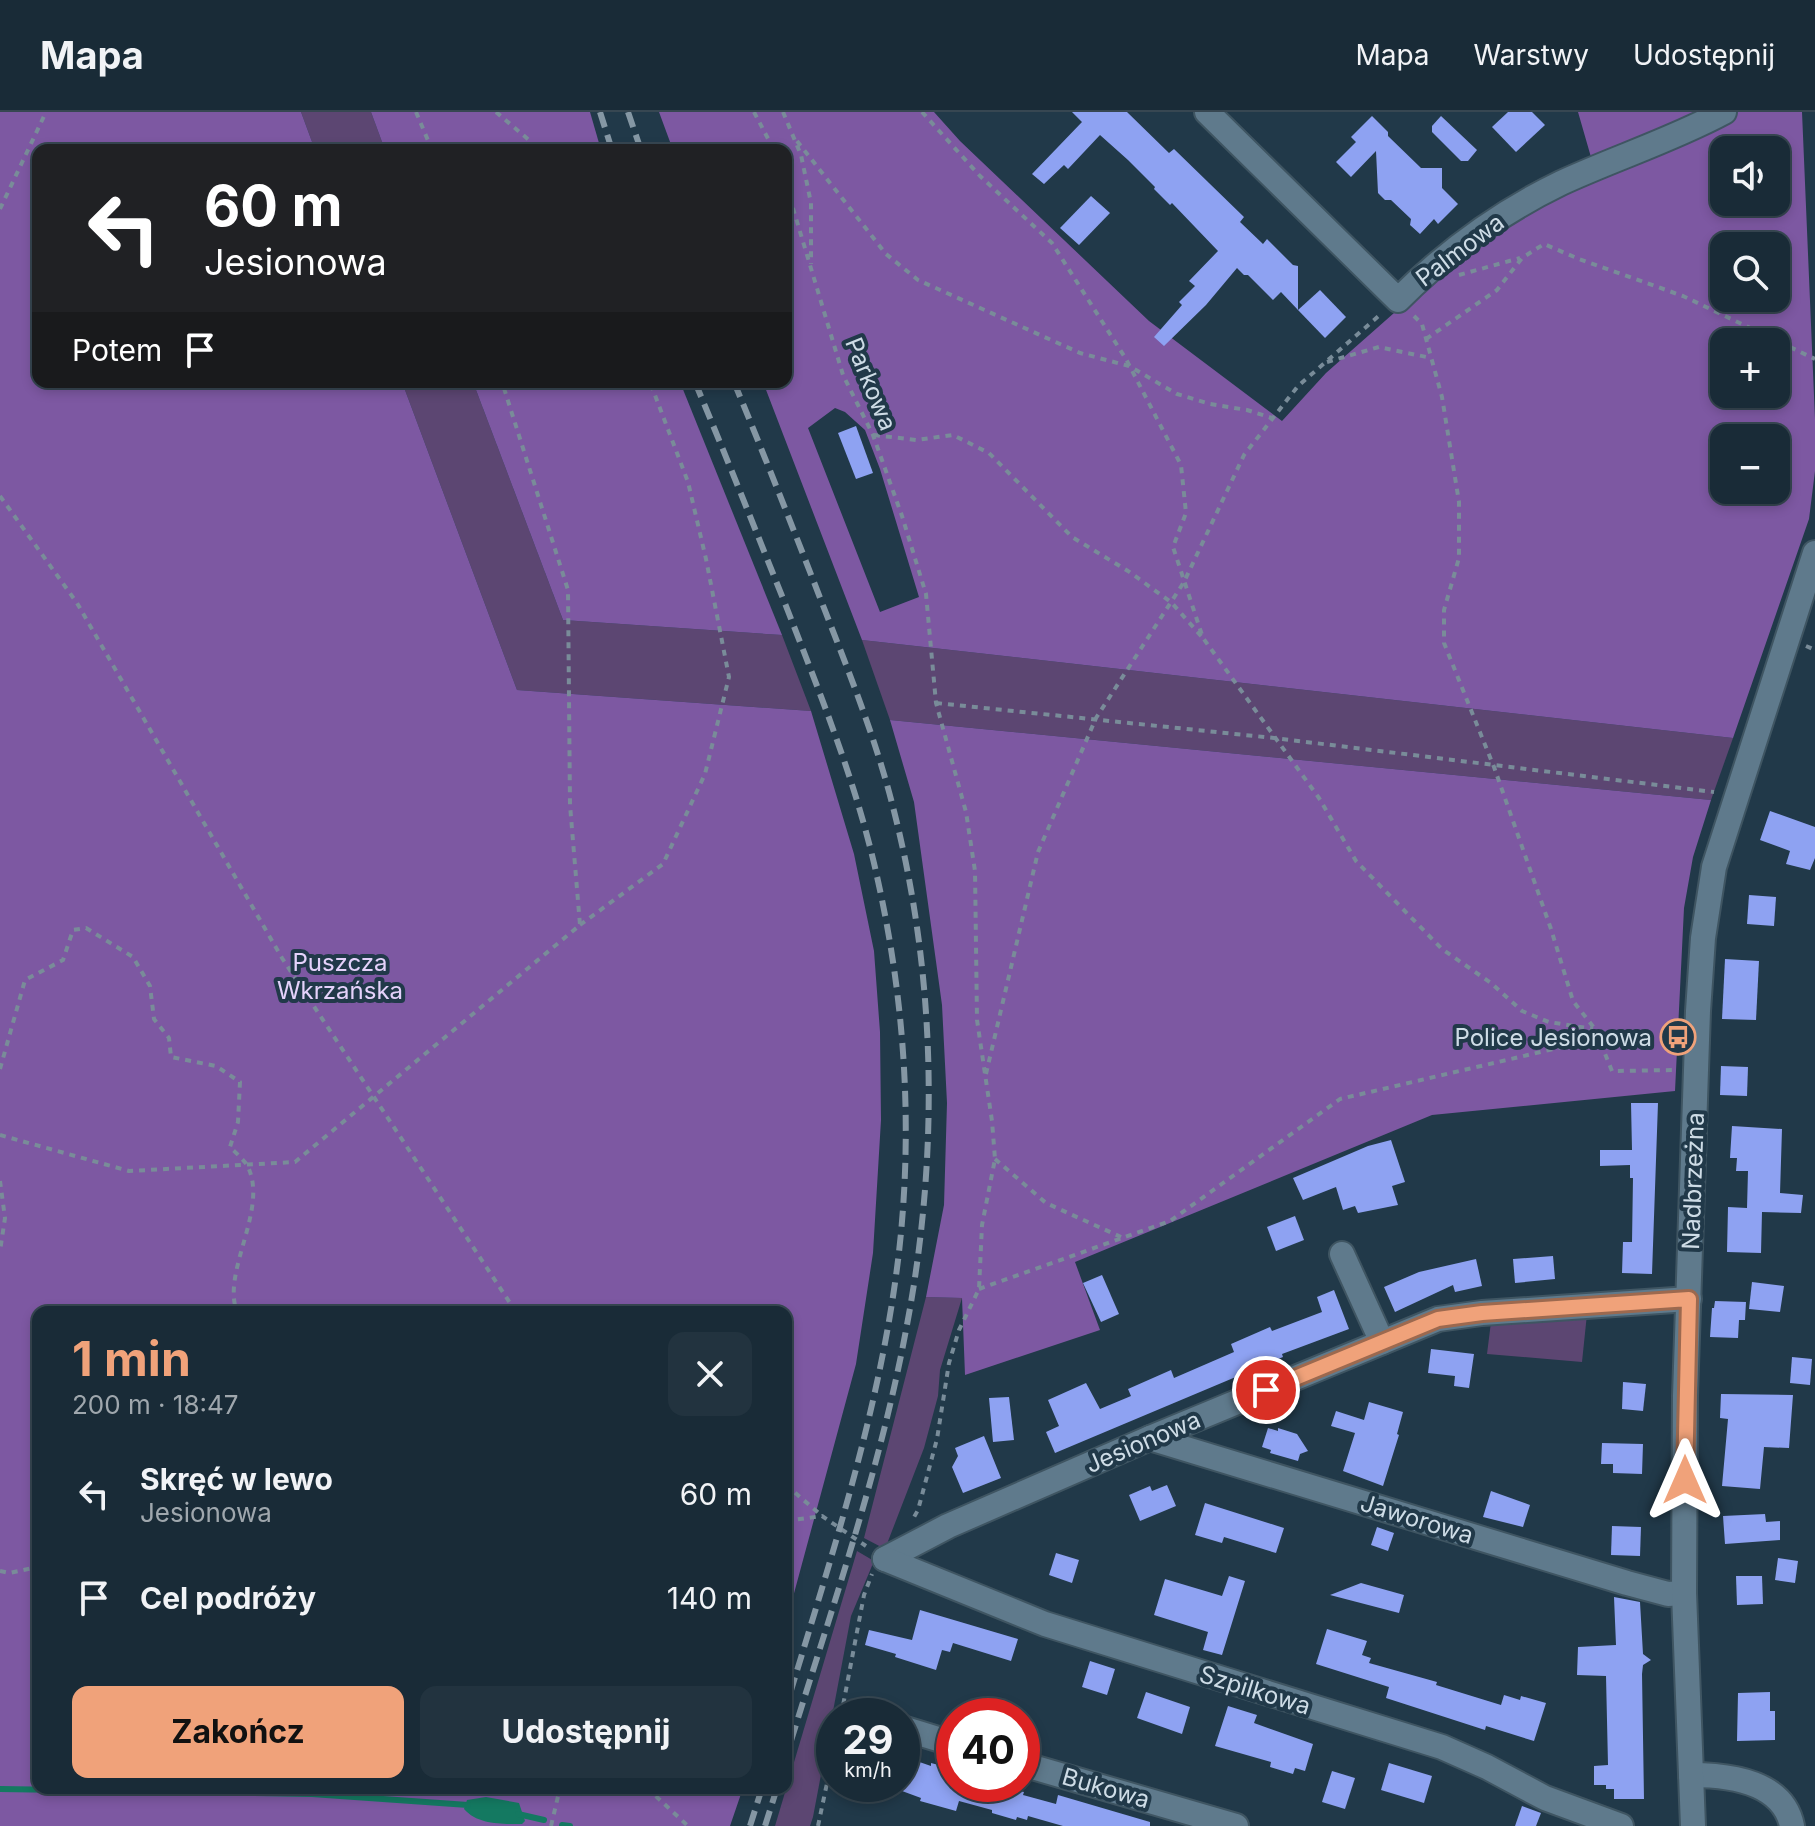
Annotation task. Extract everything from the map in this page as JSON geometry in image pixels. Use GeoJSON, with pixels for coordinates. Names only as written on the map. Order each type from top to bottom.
{"type":"FeatureCollection","features":[{"type":"Feature","properties":{"kind":"street","name":"Palmowa"},"geometry":{"type":"LineString","coordinates":[[1207,112],[1398,300],[1450,253],[1534,198],[1724,112]]}},
{"type":"Feature","properties":{"kind":"street","name":"Nadbrzeżna"},"geometry":{"type":"LineString","coordinates":[[1693,1826],[1684,1593],[1685,1396],[1700,974],[1714,867],[1815,553]]}},
{"type":"Feature","properties":{"kind":"street"},"geometry":{"type":"LineString","coordinates":[[1342,1254],[1382,1342]]}},
{"type":"Feature","properties":{"kind":"street","name":"Jesionowa"},"geometry":{"type":"LineString","coordinates":[[885,1559],[948,1526],[1150,1438],[1438,1319],[1482,1313],[1689,1299]]}},
{"type":"Feature","properties":{"kind":"street","name":"Jaworowa"},"geometry":{"type":"LineString","coordinates":[[1150,1438],[1627,1583],[1668,1594],[1684,1593]]}},
{"type":"Feature","properties":{"kind":"street","name":"Szpilkowa"},"geometry":{"type":"LineString","coordinates":[[885,1559],[1035,1621],[1442,1747],[1545,1798],[1621,1826]]}},
{"type":"Feature","properties":{"kind":"street","name":"Bukowa"},"geometry":{"type":"LineString","coordinates":[[1040,1769],[1236,1826]]}},
{"type":"Feature","properties":{"kind":"street"},"geometry":{"type":"LineString","coordinates":[[1691,1775],[1732,1777],[1763,1789],[1786,1808],[1792,1826]]}},
{"type":"Feature","properties":{"kind":"path"},"geometry":{"type":"LineString","coordinates":[[0,209],[46,112]]}},
{"type":"Feature","properties":{"kind":"path"},"geometry":{"type":"LineString","coordinates":[[416,112],[429,144]]}},
{"type":"Feature","properties":{"kind":"path"},"geometry":{"type":"LineString","coordinates":[[496,112],[532,144]]}},
{"type":"Feature","properties":{"kind":"path"},"geometry":{"type":"LineString","coordinates":[[754,112],[771,144]]}},
{"type":"Feature","properties":{"kind":"path"},"geometry":{"type":"LineString","coordinates":[[783,112],[797,141],[886,254],[918,280],[1080,353],[1129,366],[1177,394],[1272,418]]}},
{"type":"Feature","properties":{"kind":"path"},"geometry":{"type":"LineString","coordinates":[[922,112],[980,176],[1052,243],[1129,366],[1181,465],[1186,513],[1173,547],[1203,638]]}},
{"type":"Feature","properties":{"kind":"path"},"geometry":{"type":"LineString","coordinates":[[797,141],[811,203],[811,268]]}},
{"type":"Feature","properties":{"kind":"path","name":"Parkowa"},"geometry":{"type":"LineString","coordinates":[[792,205],[843,375],[873,435],[926,594],[936,703],[966,812],[975,871],[977,1020],[995,1159],[982,1225],[979,1289]]}},
{"type":"Feature","properties":{"kind":"path"},"geometry":{"type":"LineString","coordinates":[[1451,278],[1522,258],[1544,244],[1683,296],[1815,359]]}},
{"type":"Feature","properties":{"kind":"path"},"geometry":{"type":"LineString","coordinates":[[1426,339],[1497,290],[1522,258]]}},
{"type":"Feature","properties":{"kind":"path"},"geometry":{"type":"LineString","coordinates":[[986,1074],[1038,852],[1096,718],[1184,582],[1244,455],[1298,386],[1398,300],[1422,324],[1442,397],[1459,502],[1459,558],[1444,610],[1444,643],[1494,767],[1573,1001],[1595,1029],[1612,1071],[1697,1072]]}},
{"type":"Feature","properties":{"kind":"path"},"geometry":{"type":"LineString","coordinates":[[1325,363],[1379,347],[1432,358]]}},
{"type":"Feature","properties":{"kind":"path"},"geometry":{"type":"LineString","coordinates":[[504,388],[568,590],[570,805],[580,925]]}},
{"type":"Feature","properties":{"kind":"path"},"geometry":{"type":"LineString","coordinates":[[0,1135],[129,1171],[295,1162],[580,925],[663,864],[705,774],[729,677],[688,482],[652,388]]}},
{"type":"Feature","properties":{"kind":"path"},"geometry":{"type":"LineString","coordinates":[[873,435],[916,440],[953,435],[989,453],[1072,537],[1171,602],[1203,638],[1319,798],[1356,861],[1442,949],[1491,983],[1522,1011],[1549,1022],[1595,1029]]}},
{"type":"Feature","properties":{"kind":"path"},"geometry":{"type":"LineString","coordinates":[[0,496],[77,603],[282,958],[512,1306]]}},
{"type":"Feature","properties":{"kind":"path"},"geometry":{"type":"LineString","coordinates":[[936,703],[1274,738],[1736,795]]}},
{"type":"Feature","properties":{"kind":"path"},"geometry":{"type":"LineString","coordinates":[[0,1069],[25,980],[63,960],[73,930],[86,928],[133,957],[150,986],[154,1019],[169,1038],[171,1057],[216,1066],[240,1082],[238,1122],[230,1147],[247,1165],[252,1185],[245,1244],[234,1287],[235,1306]]}},
{"type":"Feature","properties":{"kind":"path"},"geometry":{"type":"LineString","coordinates":[[909,1528],[918,1510],[937,1439],[949,1363],[959,1330],[979,1289],[1170,1221],[1340,1099],[1562,1047],[1595,1029]]}},
{"type":"Feature","properties":{"kind":"path"},"geometry":{"type":"LineString","coordinates":[[995,1159],[1046,1203],[1122,1237]]}},
{"type":"Feature","properties":{"kind":"path"},"geometry":{"type":"LineString","coordinates":[[0,1181],[5,1218],[0,1251]]}},
{"type":"Feature","properties":{"kind":"path"},"geometry":{"type":"LineString","coordinates":[[792,1490],[822,1516],[885,1559],[869,1580],[864,1595],[844,1698]]}},
{"type":"Feature","properties":{"kind":"path"},"geometry":{"type":"LineString","coordinates":[[792,1520],[822,1516]]}},
{"type":"Feature","properties":{"kind":"path"},"geometry":{"type":"LineString","coordinates":[[0,1571],[9,1573],[32,1568]]}},
{"type":"Feature","properties":{"kind":"path"},"geometry":{"type":"LineString","coordinates":[[551,1826],[559,1794]]}},
{"type":"Feature","properties":{"kind":"path"},"geometry":{"type":"LineString","coordinates":[[653,1794],[688,1826]]}},
{"type":"Feature","properties":{"kind":"path"},"geometry":{"type":"LineString","coordinates":[[818,1826],[823,1802]]}},
{"type":"Feature","properties":{"kind":"shaded area"},"geometry":{"type":"Polygon","coordinates":[[[301,112],[371,112],[383,144],[313,144],[301,112]]]}},
{"type":"Feature","properties":{"kind":"shaded area"},"geometry":{"type":"Polygon","coordinates":[[[404,388],[475,388],[563,620],[782,635],[811,711],[517,690],[404,388]]]}},
{"type":"Feature","properties":{"kind":"shaded area"},"geometry":{"type":"Polygon","coordinates":[[[862,640],[1733,738],[1711,800],[890,720],[862,640]]]}},
{"type":"Feature","properties":{"kind":"shaded area"},"geometry":{"type":"Polygon","coordinates":[[[926,1297],[962,1298],[940,1370],[938,1396],[924,1448],[885,1549],[864,1538],[926,1297]]]}},
{"type":"Feature","properties":{"kind":"shaded area"},"geometry":{"type":"Polygon","coordinates":[[[1587,1314],[1582,1362],[1487,1354],[1491,1322],[1587,1314]]]}},
{"type":"Feature","properties":{"kind":"shaded area"},"geometry":{"type":"Polygon","coordinates":[[[857,1551],[874,1561],[851,1616],[835,1698],[816,1698],[816,1801],[810,1826],[775,1826],[785,1794],[792,1794],[792,1769],[857,1551]]]}},
{"type":"Feature","properties":{"kind":"shaded area"},"geometry":{"type":"Polygon","coordinates":[[[486,1797],[519,1803],[525,1821],[522,1824],[491,1822],[476,1818],[464,1809],[467,1800],[486,1797]]]}},
{"type":"Feature","properties":{"kind":"green space","name":"Puszcza Wkrzańska"},"geometry":{"type":"Polygon","coordinates":[[[0,112],[301,112],[313,144],[32,144],[32,388],[404,388],[517,690],[811,711],[854,854],[874,951],[880,1032],[881,1120],[873,1253],[856,1364],[792,1601],[792,1306],[32,1306],[32,1794],[741,1794],[730,1826],[0,1826],[0,112]]]}},
{"type":"Feature","properties":{"kind":"green space"},"geometry":{"type":"Polygon","coordinates":[[[371,112],[590,112],[599,144],[383,144],[371,112]]]}},
{"type":"Feature","properties":{"kind":"green space"},"geometry":{"type":"Polygon","coordinates":[[[659,112],[934,112],[960,141],[1149,321],[1282,421],[1326,373],[1394,313],[1523,211],[1597,178],[1578,112],[1802,112],[1815,471],[1809,519],[1733,738],[862,640],[765,388],[792,388],[792,144],[671,144],[659,112]],[[835,408],[808,428],[880,612],[919,597],[865,430],[845,412],[835,408]]]}},
{"type":"Feature","properties":{"kind":"green space"},"geometry":{"type":"Polygon","coordinates":[[[475,388],[682,388],[782,635],[563,620],[475,388]]]}},
{"type":"Feature","properties":{"kind":"green space"},"geometry":{"type":"Polygon","coordinates":[[[890,720],[1711,800],[1693,857],[1684,908],[1675,1091],[1432,1115],[1075,1262],[1100,1330],[965,1375],[962,1298],[926,1297],[944,1205],[947,1103],[942,1005],[914,802],[890,720]]]}},
{"type":"Feature","properties":{"kind":"building"},"geometry":{"type":"Polygon","coordinates":[[[1072,112],[1127,112],[1169,153],[1174,149],[1244,217],[1240,222],[1263,244],[1267,239],[1293,265],[1298,266],[1298,310],[1281,292],[1273,300],[1237,268],[1206,305],[1164,346],[1154,337],[1182,305],[1179,302],[1195,286],[1189,281],[1218,251],[1100,135],[1068,169],[1064,165],[1044,184],[1032,174],[1082,122],[1072,112]]]}},
{"type":"Feature","properties":{"kind":"building"},"geometry":{"type":"Polygon","coordinates":[[[1508,112],[1532,112],[1545,125],[1516,152],[1492,127],[1508,112]]]}},
{"type":"Feature","properties":{"kind":"building"},"geometry":{"type":"Polygon","coordinates":[[[1372,116],[1421,168],[1442,168],[1442,188],[1458,204],[1438,224],[1434,219],[1420,234],[1410,225],[1411,219],[1391,200],[1385,200],[1378,193],[1376,151],[1351,177],[1336,162],[1356,142],[1351,137],[1372,116]]]}},
{"type":"Feature","properties":{"kind":"building"},"geometry":{"type":"Polygon","coordinates":[[[1441,116],[1477,150],[1468,161],[1461,161],[1432,132],[1432,126],[1441,116]]]}},
{"type":"Feature","properties":{"kind":"building"},"geometry":{"type":"Polygon","coordinates":[[[1091,196],[1110,213],[1079,245],[1060,228],[1091,196]]]}},
{"type":"Feature","properties":{"kind":"building"},"geometry":{"type":"Polygon","coordinates":[[[1320,290],[1346,317],[1325,338],[1298,310],[1320,290]]]}},
{"type":"Feature","properties":{"kind":"building"},"geometry":{"type":"Polygon","coordinates":[[[856,426],[873,473],[856,479],[838,433],[856,426]]]}},
{"type":"Feature","properties":{"kind":"building"},"geometry":{"type":"Polygon","coordinates":[[[1770,811],[1815,827],[1815,858],[1810,870],[1786,864],[1790,851],[1760,840],[1770,811]]]}},
{"type":"Feature","properties":{"kind":"building"},"geometry":{"type":"Polygon","coordinates":[[[1749,895],[1776,897],[1774,926],[1747,924],[1749,895]]]}},
{"type":"Feature","properties":{"kind":"building"},"geometry":{"type":"Polygon","coordinates":[[[1725,959],[1759,961],[1756,1020],[1722,1019],[1725,959]]]}},
{"type":"Feature","properties":{"kind":"building"},"geometry":{"type":"Polygon","coordinates":[[[1721,1066],[1748,1067],[1747,1096],[1720,1095],[1721,1066]]]}},
{"type":"Feature","properties":{"kind":"building"},"geometry":{"type":"Polygon","coordinates":[[[1631,1103],[1658,1103],[1652,1274],[1622,1273],[1623,1242],[1632,1242],[1633,1178],[1630,1178],[1630,1165],[1600,1166],[1600,1150],[1632,1150],[1631,1103]]]}},
{"type":"Feature","properties":{"kind":"building"},"geometry":{"type":"Polygon","coordinates":[[[1732,1126],[1782,1129],[1780,1193],[1803,1195],[1801,1213],[1762,1212],[1761,1253],[1727,1252],[1728,1207],[1747,1208],[1748,1171],[1736,1171],[1737,1158],[1730,1158],[1732,1126]]]}},
{"type":"Feature","properties":{"kind":"building"},"geometry":{"type":"Polygon","coordinates":[[[1391,1140],[1405,1182],[1392,1186],[1398,1205],[1358,1213],[1355,1206],[1343,1210],[1336,1187],[1303,1200],[1293,1178],[1368,1146],[1391,1140]]]}},
{"type":"Feature","properties":{"kind":"building"},"geometry":{"type":"Polygon","coordinates":[[[1295,1216],[1304,1240],[1276,1251],[1267,1227],[1295,1216]]]}},
{"type":"Feature","properties":{"kind":"building"},"geometry":{"type":"Polygon","coordinates":[[[1553,1256],[1555,1279],[1515,1283],[1513,1259],[1553,1256]]]}},
{"type":"Feature","properties":{"kind":"building"},"geometry":{"type":"Polygon","coordinates":[[[1476,1259],[1482,1286],[1455,1292],[1453,1285],[1395,1312],[1384,1287],[1419,1272],[1476,1259]]]}},
{"type":"Feature","properties":{"kind":"building"},"geometry":{"type":"Polygon","coordinates":[[[1102,1275],[1119,1314],[1101,1322],[1083,1283],[1102,1275]]]}},
{"type":"Feature","properties":{"kind":"building"},"geometry":{"type":"Polygon","coordinates":[[[1752,1282],[1784,1286],[1780,1312],[1749,1309],[1752,1282]]]}},
{"type":"Feature","properties":{"kind":"building"},"geometry":{"type":"Polygon","coordinates":[[[1334,1290],[1349,1329],[1282,1354],[1283,1357],[1055,1453],[1046,1432],[1059,1426],[1048,1400],[1086,1383],[1100,1409],[1131,1396],[1128,1389],[1171,1370],[1174,1378],[1234,1352],[1231,1344],[1270,1327],[1272,1331],[1322,1312],[1317,1297],[1334,1290]]]}},
{"type":"Feature","properties":{"kind":"building"},"geometry":{"type":"Polygon","coordinates":[[[1715,1301],[1746,1302],[1745,1320],[1739,1320],[1738,1338],[1710,1337],[1715,1301]]]}},
{"type":"Feature","properties":{"kind":"building"},"geometry":{"type":"Polygon","coordinates":[[[1431,1349],[1474,1354],[1469,1388],[1454,1386],[1455,1376],[1428,1373],[1431,1349]]]}},
{"type":"Feature","properties":{"kind":"building"},"geometry":{"type":"Polygon","coordinates":[[[1792,1357],[1812,1359],[1810,1385],[1790,1383],[1792,1357]]]}},
{"type":"Feature","properties":{"kind":"building"},"geometry":{"type":"Polygon","coordinates":[[[1623,1382],[1646,1384],[1643,1411],[1622,1409],[1623,1382]]]}},
{"type":"Feature","properties":{"kind":"building"},"geometry":{"type":"Polygon","coordinates":[[[1721,1394],[1793,1395],[1789,1448],[1764,1447],[1760,1489],[1722,1486],[1728,1419],[1720,1418],[1721,1394]]]}},
{"type":"Feature","properties":{"kind":"building"},"geometry":{"type":"Polygon","coordinates":[[[1009,1397],[1014,1440],[993,1442],[989,1398],[1009,1397]]]}},
{"type":"Feature","properties":{"kind":"building"},"geometry":{"type":"Polygon","coordinates":[[[1369,1402],[1403,1412],[1383,1486],[1343,1471],[1355,1433],[1331,1426],[1336,1411],[1364,1420],[1369,1402]]]}},
{"type":"Feature","properties":{"kind":"building"},"geometry":{"type":"Polygon","coordinates":[[[1268,1428],[1297,1434],[1308,1451],[1300,1454],[1298,1461],[1270,1453],[1271,1450],[1262,1447],[1268,1428]]]}},
{"type":"Feature","properties":{"kind":"building"},"geometry":{"type":"Polygon","coordinates":[[[984,1436],[1001,1478],[963,1493],[952,1467],[958,1456],[955,1448],[984,1436]]]}},
{"type":"Feature","properties":{"kind":"building"},"geometry":{"type":"Polygon","coordinates":[[[1602,1443],[1643,1444],[1642,1474],[1613,1473],[1613,1464],[1601,1464],[1602,1443]]]}},
{"type":"Feature","properties":{"kind":"building"},"geometry":{"type":"Polygon","coordinates":[[[1167,1485],[1176,1506],[1140,1521],[1129,1495],[1150,1486],[1152,1491],[1167,1485]]]}},
{"type":"Feature","properties":{"kind":"building"},"geometry":{"type":"Polygon","coordinates":[[[1491,1491],[1530,1505],[1523,1527],[1483,1517],[1491,1491]]]}},
{"type":"Feature","properties":{"kind":"building"},"geometry":{"type":"Polygon","coordinates":[[[1205,1503],[1284,1528],[1276,1553],[1224,1537],[1222,1543],[1195,1535],[1205,1503]]]}},
{"type":"Feature","properties":{"kind":"building"},"geometry":{"type":"Polygon","coordinates":[[[1765,1514],[1766,1522],[1780,1521],[1780,1540],[1725,1544],[1723,1516],[1765,1514]]]}},
{"type":"Feature","properties":{"kind":"building"},"geometry":{"type":"Polygon","coordinates":[[[1612,1526],[1641,1527],[1640,1556],[1611,1555],[1612,1526]]]}},
{"type":"Feature","properties":{"kind":"building"},"geometry":{"type":"Polygon","coordinates":[[[1377,1527],[1394,1533],[1388,1551],[1371,1545],[1377,1527]]]}},
{"type":"Feature","properties":{"kind":"building"},"geometry":{"type":"Polygon","coordinates":[[[1056,1553],[1079,1560],[1072,1583],[1049,1575],[1056,1553]]]}},
{"type":"Feature","properties":{"kind":"building"},"geometry":{"type":"Polygon","coordinates":[[[1778,1558],[1798,1561],[1795,1583],[1775,1580],[1778,1558]]]}},
{"type":"Feature","properties":{"kind":"building"},"geometry":{"type":"Polygon","coordinates":[[[1229,1576],[1245,1581],[1222,1655],[1203,1650],[1208,1632],[1154,1615],[1165,1579],[1222,1596],[1229,1576]]]}},
{"type":"Feature","properties":{"kind":"building"},"geometry":{"type":"Polygon","coordinates":[[[1736,1576],[1762,1576],[1763,1604],[1737,1605],[1736,1576]]]}},
{"type":"Feature","properties":{"kind":"building"},"geometry":{"type":"Polygon","coordinates":[[[1361,1583],[1404,1595],[1399,1613],[1330,1595],[1361,1583]]]}},
{"type":"Feature","properties":{"kind":"building"},"geometry":{"type":"Polygon","coordinates":[[[1614,1597],[1640,1602],[1643,1654],[1651,1660],[1643,1665],[1642,1674],[1644,1799],[1614,1799],[1614,1789],[1594,1785],[1594,1766],[1608,1765],[1606,1676],[1577,1675],[1578,1647],[1616,1645],[1614,1597]]]}},
{"type":"Feature","properties":{"kind":"building"},"geometry":{"type":"Polygon","coordinates":[[[920,1610],[1018,1639],[1011,1661],[953,1643],[950,1652],[942,1650],[936,1670],[865,1645],[869,1630],[912,1640],[920,1610]]]}},
{"type":"Feature","properties":{"kind":"building"},"geometry":{"type":"Polygon","coordinates":[[[1327,1629],[1367,1641],[1362,1655],[1371,1658],[1369,1663],[1437,1682],[1436,1685],[1501,1705],[1504,1695],[1546,1703],[1534,1741],[1486,1726],[1485,1730],[1386,1698],[1389,1687],[1316,1664],[1327,1629]]]}},
{"type":"Feature","properties":{"kind":"building"},"geometry":{"type":"Polygon","coordinates":[[[1090,1661],[1115,1669],[1107,1695],[1082,1687],[1090,1661]]]}},
{"type":"Feature","properties":{"kind":"building"},"geometry":{"type":"Polygon","coordinates":[[[1146,1692],[1190,1707],[1182,1734],[1137,1718],[1146,1692]]]}},
{"type":"Feature","properties":{"kind":"building"},"geometry":{"type":"Polygon","coordinates":[[[1770,1692],[1770,1711],[1775,1711],[1775,1740],[1737,1741],[1738,1693],[1770,1692]]]}},
{"type":"Feature","properties":{"kind":"building"},"geometry":{"type":"Polygon","coordinates":[[[1228,1706],[1257,1715],[1254,1723],[1313,1744],[1305,1771],[1295,1768],[1293,1774],[1270,1767],[1271,1762],[1215,1746],[1228,1706]]]}},
{"type":"Feature","properties":{"kind":"building"},"geometry":{"type":"Polygon","coordinates":[[[920,1762],[931,1766],[931,1763],[936,1764],[936,1802],[959,1802],[956,1811],[920,1801],[920,1762]]]}},
{"type":"Feature","properties":{"kind":"building"},"geometry":{"type":"Polygon","coordinates":[[[1389,1763],[1432,1776],[1424,1803],[1381,1790],[1389,1763]]]}},
{"type":"Feature","properties":{"kind":"building"},"geometry":{"type":"Polygon","coordinates":[[[1332,1771],[1355,1778],[1345,1809],[1322,1802],[1332,1771]]]}},
{"type":"Feature","properties":{"kind":"building"},"geometry":{"type":"Polygon","coordinates":[[[1058,1795],[1150,1822],[1150,1826],[1063,1826],[1028,1816],[1027,1820],[1017,1817],[1016,1820],[992,1813],[992,1810],[963,1802],[1040,1800],[1056,1804],[1058,1795]]]}},
{"type":"Feature","properties":{"kind":"building"},"geometry":{"type":"Polygon","coordinates":[[[1522,1806],[1541,1813],[1536,1826],[1515,1826],[1522,1806]]]}},
{"type":"Feature","properties":{"kind":"waterway"},"geometry":{"type":"LineString","coordinates":[[0,1789],[32,1790]]}},
{"type":"Feature","properties":{"kind":"waterway"},"geometry":{"type":"LineString","coordinates":[[312,1794],[468,1805]]}},
{"type":"Feature","properties":{"kind":"waterway"},"geometry":{"type":"LineString","coordinates":[[518,1814],[544,1820]]}},
{"type":"Feature","properties":{"kind":"waterway"},"geometry":{"type":"LineString","coordinates":[[562,1825],[570,1826]]}},
{"type":"Feature","properties":{"kind":"railway"},"geometry":{"type":"LineString","coordinates":[[600,112],[610,144]]}},
{"type":"Feature","properties":{"kind":"railway"},"geometry":{"type":"LineString","coordinates":[[628,112],[639,144]]}},
{"type":"Feature","properties":{"kind":"railway"},"geometry":{"type":"LineString","coordinates":[[697,388],[812,674],[860,811],[878,881],[895,973],[904,1066],[903,1205],[891,1310],[853,1482],[792,1687]]}},
{"type":"Feature","properties":{"kind":"railway"},"geometry":{"type":"LineString","coordinates":[[736,388],[853,683],[887,785],[919,939],[928,1070],[924,1201],[906,1330],[882,1438],[792,1738]]}},
{"type":"Feature","properties":{"kind":"railway"},"geometry":{"type":"LineString","coordinates":[[750,1826],[760,1794]]}},
{"type":"Feature","properties":{"kind":"railway"},"geometry":{"type":"LineString","coordinates":[[765,1826],[775,1794]]}},
{"type":"Feature","properties":{"kind":"place","name":"Police Jesionowa"},"geometry":{"type":"Point","coordinates":[1678,1037]}},
{"type":"Feature","properties":{"kind":"route"},"geometry":{"type":"LineString","coordinates":[[1266,1390],[1438,1319],[1482,1313],[1689,1299],[1685,1480]]}}]}
